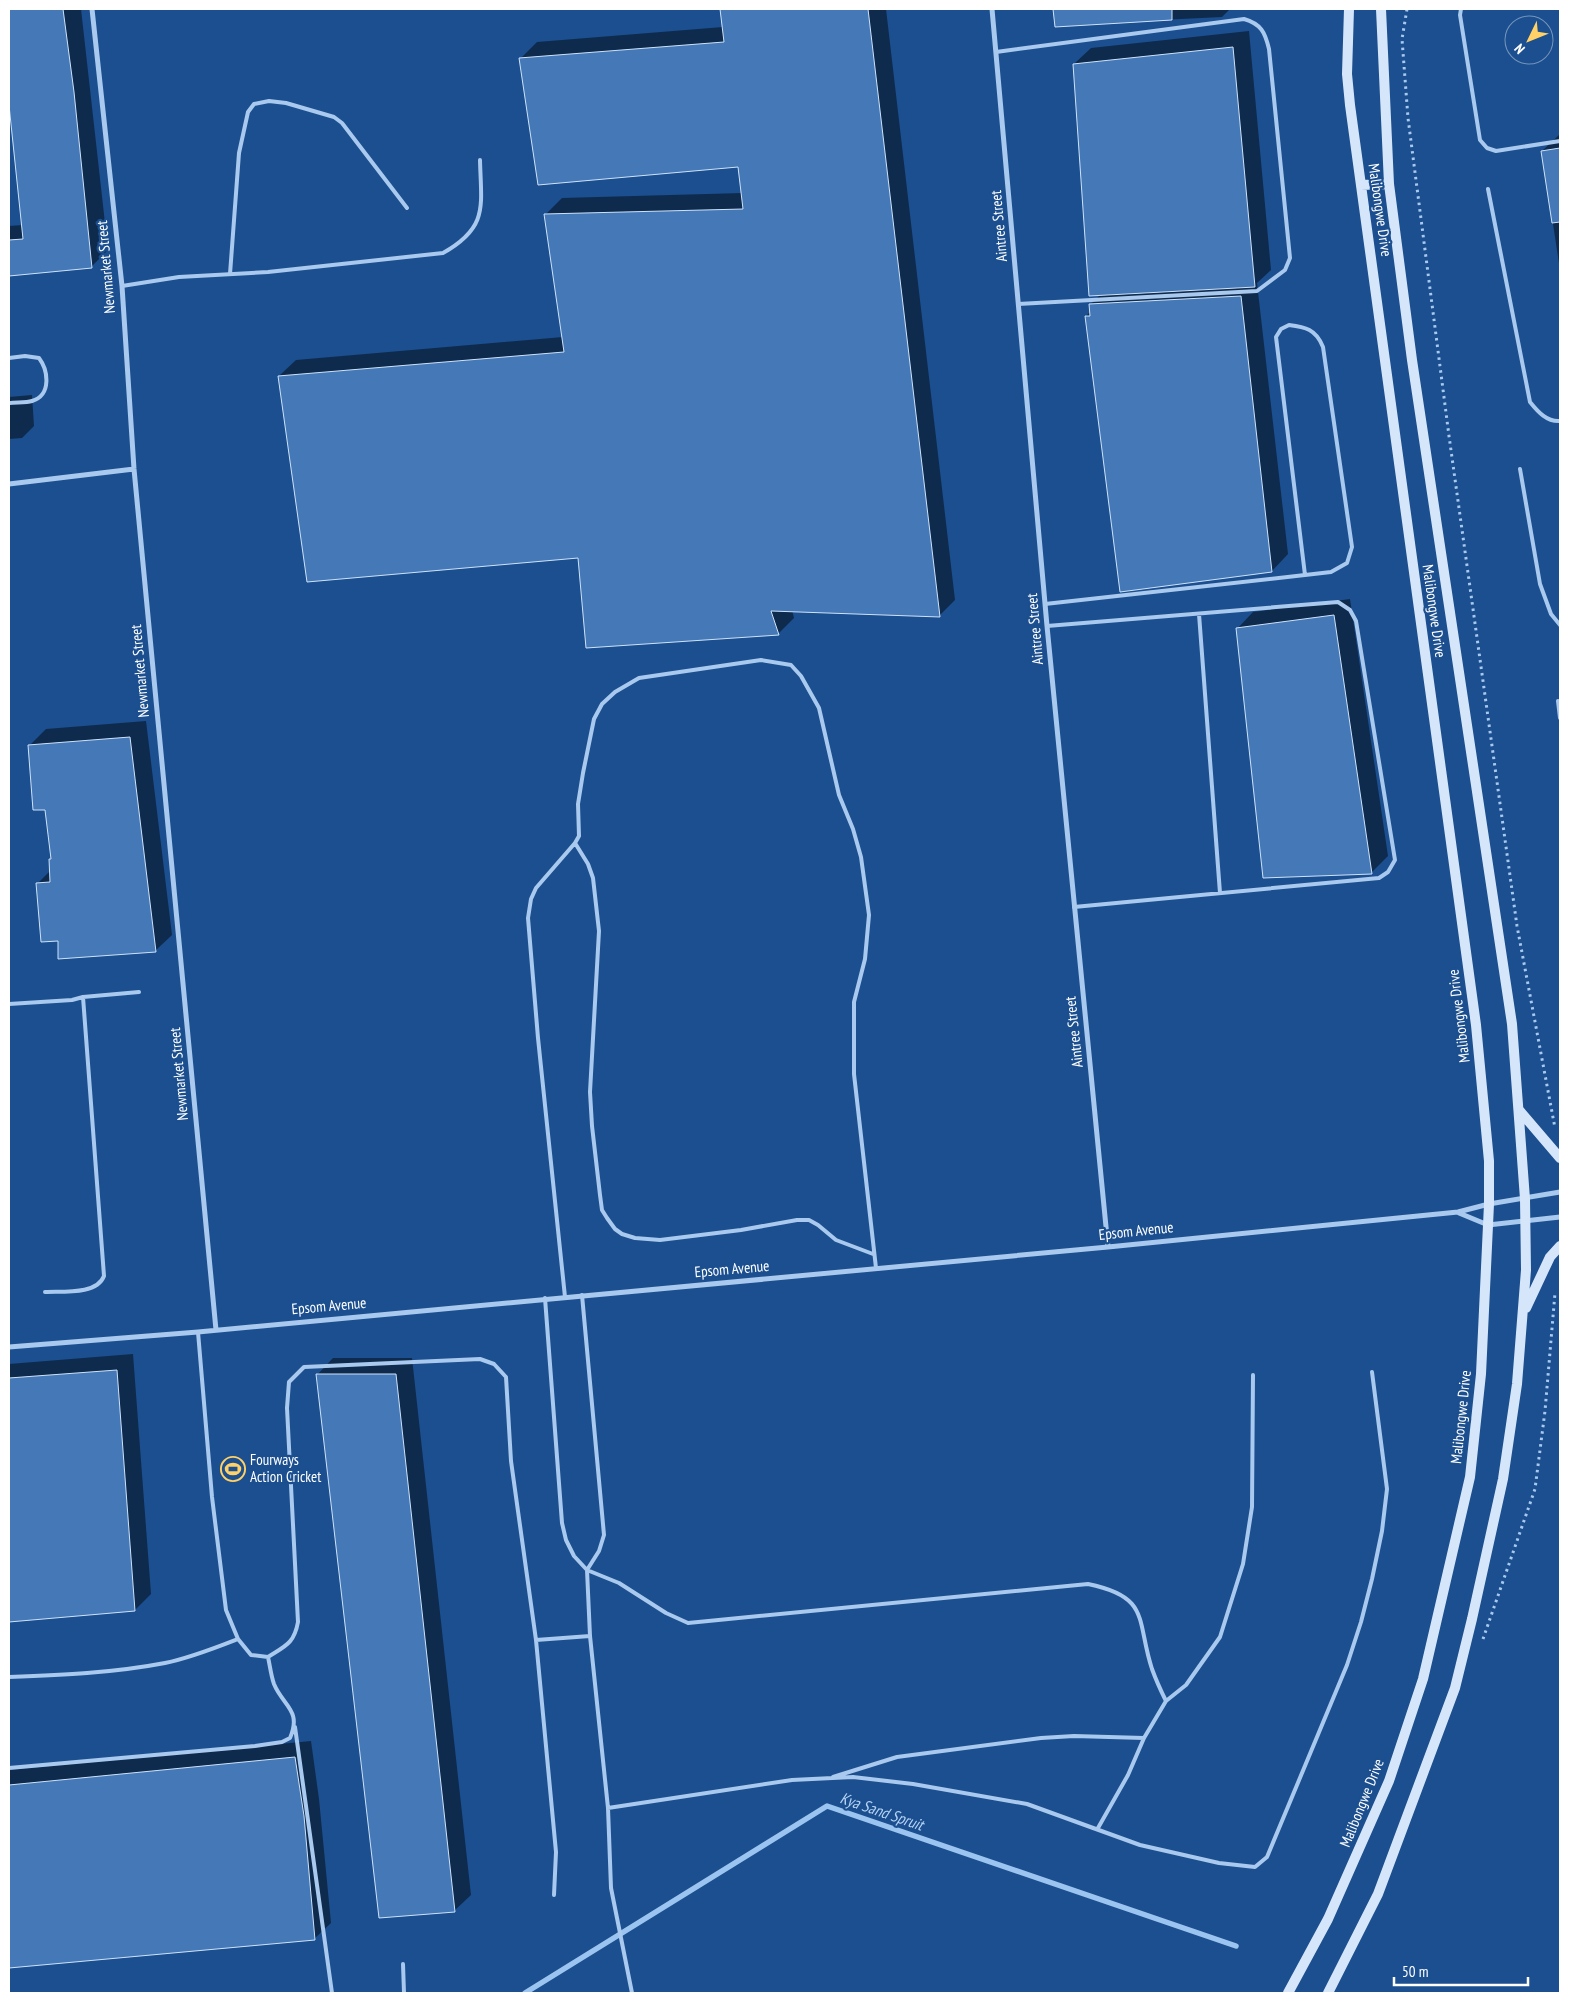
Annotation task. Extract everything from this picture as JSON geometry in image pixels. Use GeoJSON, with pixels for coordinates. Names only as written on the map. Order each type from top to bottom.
{"type":"FeatureCollection","features":[{"type":"Feature","properties":{"kind":"main road","name":"Malibongwe Drive"},"geometry":{"type":"LineString","coordinates":[[1288,1993],[1328,1919],[1389,1781],[1423,1679],[1470,1477],[1481,1374],[1489,1204],[1488,1161],[1476,1025],[1361,185],[1348,74],[1349,9]]}},
{"type":"Feature","properties":{"kind":"main road","name":"Malibongwe Drive"},"geometry":{"type":"LineString","coordinates":[[1330,1989],[1378,1894],[1454,1688],[1472,1619],[1503,1479],[1517,1384],[1526,1270],[1525,1199],[1512,1024],[1412,360],[1389,184],[1381,9]]}},
{"type":"Feature","properties":{"kind":"main road"},"geometry":{"type":"LineString","coordinates":[[1361,185],[1389,184]]}},
{"type":"Feature","properties":{"kind":"main road"},"geometry":{"type":"LineString","coordinates":[[1518,1110],[1560,1158]]}},
{"type":"Feature","properties":{"kind":"main road"},"geometry":{"type":"LineString","coordinates":[[1523,1313],[1550,1257],[1560,1246]]}},
{"type":"Feature","properties":{"kind":"street","name":"Newmarket Street"},"geometry":{"type":"LineString","coordinates":[[92,9],[122,286],[134,469],[216,1330]]}},
{"type":"Feature","properties":{"kind":"street","name":"Aintree Street"},"geometry":{"type":"LineString","coordinates":[[992,9],[1047,626],[1108,1247]]}},
{"type":"Feature","properties":{"kind":"street"},"geometry":{"type":"LineString","coordinates":[[9,484],[134,469]]}},
{"type":"Feature","properties":{"kind":"street","name":"Epsom Avenue"},"geometry":{"type":"LineString","coordinates":[[9,1348],[1108,1247],[1458,1212],[1489,1204],[1560,1192]]}},
{"type":"Feature","properties":{"kind":"street","name":"Epsom Avenue"},"geometry":{"type":"LineString","coordinates":[[1458,1212],[1488,1225],[1560,1217]]}},
{"type":"Feature","properties":{"kind":"lane"},"geometry":{"type":"LineString","coordinates":[[1461,9],[1460,15],[1480,140],[1487,148],[1496,150],[1560,141]]}},
{"type":"Feature","properties":{"kind":"lane"},"geometry":{"type":"LineString","coordinates":[[996,52],[1244,19],[1256,23],[1266,36],[1269,49],[1290,258],[1285,270],[1257,291],[1018,304]]}},
{"type":"Feature","properties":{"kind":"lane"},"geometry":{"type":"LineString","coordinates":[[230,274],[239,153],[248,112],[254,104],[261,101],[286,103],[334,117],[342,123],[407,208]]}},
{"type":"Feature","properties":{"kind":"lane"},"geometry":{"type":"LineString","coordinates":[[122,286],[179,277],[268,272],[443,253],[459,244],[472,230],[481,212],[480,160]]}},
{"type":"Feature","properties":{"kind":"lane"},"geometry":{"type":"LineString","coordinates":[[1488,188],[1530,402],[1539,413],[1553,422],[1560,421]]}},
{"type":"Feature","properties":{"kind":"lane"},"geometry":{"type":"LineString","coordinates":[[1045,604],[1305,575],[1331,572],[1347,563],[1352,547],[1323,347],[1320,338],[1309,328],[1289,325],[1281,329],[1276,337],[1305,575]]}},
{"type":"Feature","properties":{"kind":"lane"},"geometry":{"type":"LineString","coordinates":[[9,358],[26,356],[39,358],[46,370],[44,393],[32,401],[9,403]]}},
{"type":"Feature","properties":{"kind":"lane"},"geometry":{"type":"LineString","coordinates":[[1520,469],[1540,584],[1551,614],[1560,625]]}},
{"type":"Feature","properties":{"kind":"lane"},"geometry":{"type":"LineString","coordinates":[[1047,626],[1338,602],[1350,610],[1356,621],[1395,860],[1388,872],[1379,878],[1074,907]]}},
{"type":"Feature","properties":{"kind":"lane"},"geometry":{"type":"LineString","coordinates":[[1198,614],[1220,893]]}},
{"type":"Feature","properties":{"kind":"lane"},"geometry":{"type":"LineString","coordinates":[[565,1297],[538,1038],[528,918],[531,899],[536,888],[579,836],[578,804],[583,773],[594,720],[602,704],[615,692],[639,678],[760,660],[790,665],[801,676],[819,708],[839,795],[853,829],[861,857],[870,915],[865,959],[854,1002],[854,1074],[876,1268]]}},
{"type":"Feature","properties":{"kind":"lane"},"geometry":{"type":"LineString","coordinates":[[1558,701],[1560,718]]}},
{"type":"Feature","properties":{"kind":"lane"},"geometry":{"type":"LineString","coordinates":[[575,843],[588,864],[593,878],[599,931],[590,1092],[602,1210],[614,1229],[635,1238],[660,1240],[741,1230],[797,1220],[809,1220],[836,1240],[873,1254]]}},
{"type":"Feature","properties":{"kind":"lane"},"geometry":{"type":"LineString","coordinates":[[9,1004],[139,992]]}},
{"type":"Feature","properties":{"kind":"lane"},"geometry":{"type":"LineString","coordinates":[[44,1292],[92,1289],[102,1282],[104,1276],[83,997]]}},
{"type":"Feature","properties":{"kind":"lane"},"geometry":{"type":"LineString","coordinates":[[582,1295],[604,1535],[599,1551],[587,1570],[590,1636],[608,1808],[611,1888],[632,1993]]}},
{"type":"Feature","properties":{"kind":"lane"},"geometry":{"type":"LineString","coordinates":[[545,1298],[562,1523],[566,1540],[574,1556],[587,1570],[619,1583],[666,1612],[688,1622],[1088,1584],[1106,1588],[1119,1593],[1131,1604],[1141,1619],[1152,1668],[1166,1702]]}},
{"type":"Feature","properties":{"kind":"lane"},"geometry":{"type":"LineString","coordinates":[[198,1332],[212,1497],[226,1610],[238,1639],[251,1654],[268,1657],[290,1644],[296,1634],[298,1622],[287,1408],[289,1382],[304,1367],[480,1359],[494,1364],[506,1376],[511,1461],[536,1640],[556,1852],[554,1895]]}},
{"type":"Feature","properties":{"kind":"lane"},"geometry":{"type":"LineString","coordinates":[[608,1808],[792,1780],[853,1777],[913,1784],[1027,1804],[1098,1828],[1140,1845],[1240,1867],[1255,1867],[1267,1857],[1347,1665],[1372,1579],[1382,1531],[1387,1489],[1372,1372]]}},
{"type":"Feature","properties":{"kind":"lane"},"geometry":{"type":"LineString","coordinates":[[1098,1828],[1128,1775],[1144,1738],[1166,1702],[1186,1685],[1220,1638],[1243,1564],[1252,1507],[1253,1375]]}},
{"type":"Feature","properties":{"kind":"lane"},"geometry":{"type":"LineString","coordinates":[[536,1640],[590,1636]]}},
{"type":"Feature","properties":{"kind":"lane"},"geometry":{"type":"LineString","coordinates":[[9,1677],[88,1674],[166,1663],[205,1652],[238,1639]]}},
{"type":"Feature","properties":{"kind":"lane"},"geometry":{"type":"LineString","coordinates":[[268,1657],[274,1685],[291,1712],[295,1727],[332,1993]]}},
{"type":"Feature","properties":{"kind":"lane"},"geometry":{"type":"LineString","coordinates":[[9,1768],[282,1742],[290,1738],[295,1727]]}},
{"type":"Feature","properties":{"kind":"lane"},"geometry":{"type":"LineString","coordinates":[[828,1778],[897,1756],[1041,1738],[1074,1736],[1144,1738]]}},
{"type":"Feature","properties":{"kind":"lane"},"geometry":{"type":"LineString","coordinates":[[403,1964],[404,1993]]}},
{"type":"Feature","properties":{"kind":"path"},"geometry":{"type":"LineString","coordinates":[[1407,9],[1402,40],[1408,118],[1449,436],[1517,926],[1555,1128]]}},
{"type":"Feature","properties":{"kind":"building"},"geometry":{"type":"Polygon","coordinates":[[[9,9],[63,9],[74,92],[92,268],[9,276],[9,240],[23,239],[9,105],[9,9]]]}},
{"type":"Feature","properties":{"kind":"building"},"geometry":{"type":"Polygon","coordinates":[[[720,9],[868,9],[940,617],[771,611],[779,635],[586,648],[578,558],[307,582],[278,376],[564,352],[544,214],[743,209],[738,167],[538,185],[519,58],[724,42],[720,9]]]}},
{"type":"Feature","properties":{"kind":"building"},"geometry":{"type":"Polygon","coordinates":[[[1053,9],[1172,9],[1172,20],[1055,27],[1053,9]]]}},
{"type":"Feature","properties":{"kind":"building"},"geometry":{"type":"Polygon","coordinates":[[[1233,47],[1255,287],[1089,296],[1073,64],[1233,47]]]}},
{"type":"Feature","properties":{"kind":"building"},"geometry":{"type":"Polygon","coordinates":[[[1560,148],[1560,222],[1552,223],[1541,151],[1560,148]]]}},
{"type":"Feature","properties":{"kind":"building"},"geometry":{"type":"Polygon","coordinates":[[[1241,296],[1272,572],[1120,592],[1085,316],[1090,316],[1089,304],[1241,296]]]}},
{"type":"Feature","properties":{"kind":"building"},"geometry":{"type":"Polygon","coordinates":[[[1334,615],[1372,874],[1263,878],[1236,628],[1334,615]]]}},
{"type":"Feature","properties":{"kind":"building"},"geometry":{"type":"Polygon","coordinates":[[[130,737],[156,952],[58,959],[58,941],[41,942],[36,883],[50,882],[49,859],[51,859],[45,810],[33,810],[28,745],[130,737]]]}},
{"type":"Feature","properties":{"kind":"building"},"geometry":{"type":"Polygon","coordinates":[[[117,1370],[135,1611],[9,1622],[9,1378],[117,1370]]]}},
{"type":"Feature","properties":{"kind":"building"},"geometry":{"type":"Polygon","coordinates":[[[316,1374],[396,1374],[455,1912],[379,1918],[316,1374]]]}},
{"type":"Feature","properties":{"kind":"building"},"geometry":{"type":"Polygon","coordinates":[[[295,1757],[304,1816],[315,1940],[9,1968],[9,1785],[295,1757]]]}},
{"type":"Feature","properties":{"kind":"waterway","name":"Kya Sand Spruit"},"geometry":{"type":"LineString","coordinates":[[525,1993],[827,1806],[1236,1946]]}},
{"type":"Feature","properties":{"kind":"place","name":"Fourways Action Cricket"},"geometry":{"type":"Point","coordinates":[233,1469]}}]}
